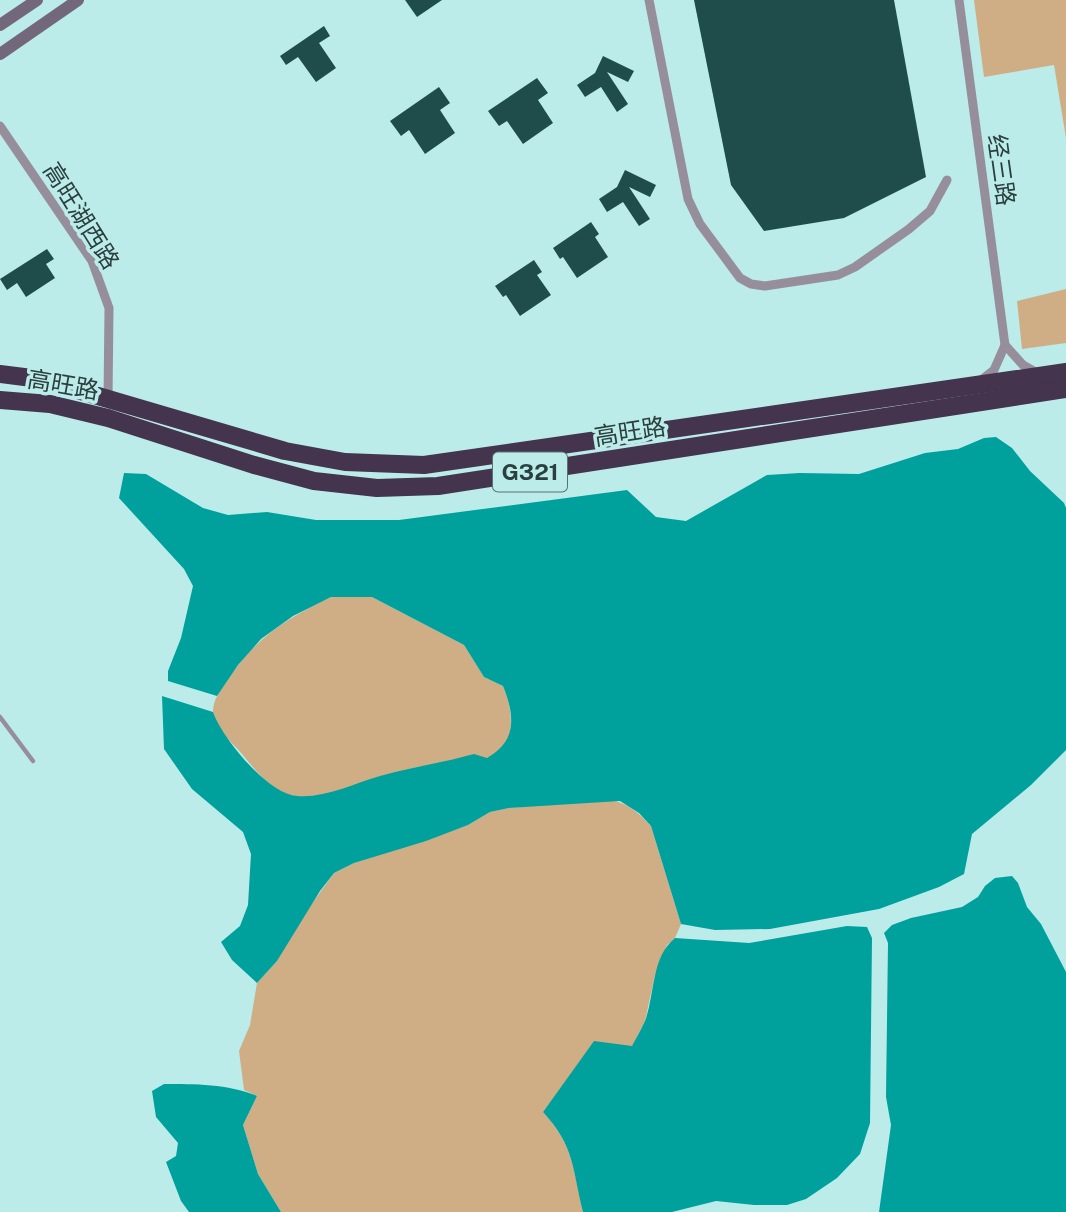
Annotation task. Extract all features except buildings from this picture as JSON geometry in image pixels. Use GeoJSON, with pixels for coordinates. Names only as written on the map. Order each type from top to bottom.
{"type":"FeatureCollection","features":[{"type":"Feature","properties":{"kind":"highway","name":"高旺路"},"geometry":{"type":"LineString","coordinates":[[0,374],[40,379],[285,451],[345,462],[424,465],[1066,372]]}},
{"type":"Feature","properties":{"kind":"highway","name":"高旺路"},"geometry":{"type":"LineString","coordinates":[[0,400],[50,404],[108,418],[254,465],[314,481],[377,488],[438,486],[1066,390]]}},
{"type":"Feature","properties":{"kind":"main road"},"geometry":{"type":"LineString","coordinates":[[0,25],[37,0]]}},
{"type":"Feature","properties":{"kind":"main road"},"geometry":{"type":"LineString","coordinates":[[0,54],[78,0]]}},
{"type":"Feature","properties":{"kind":"street"},"geometry":{"type":"LineString","coordinates":[[649,0],[688,199],[700,224],[740,278],[751,284],[765,286],[838,275],[855,267],[930,211],[947,180]]}},
{"type":"Feature","properties":{"kind":"street","name":"经三路"},"geometry":{"type":"LineString","coordinates":[[959,0],[1005,345]]}},
{"type":"Feature","properties":{"kind":"street","name":"高旺湖西路"},"geometry":{"type":"LineString","coordinates":[[0,126],[92,261],[102,283],[109,308],[108,418]]}},
{"type":"Feature","properties":{"kind":"street"},"geometry":{"type":"LineString","coordinates":[[973,386],[994,370],[1005,345],[1023,365],[1043,375]]}},
{"type":"Feature","properties":{"kind":"lane"},"geometry":{"type":"LineString","coordinates":[[0,717],[33,761]]}},
{"type":"Feature","properties":{"kind":"shaded area"},"geometry":{"type":"Polygon","coordinates":[[[974,0],[1066,0],[1066,138],[1054,65],[984,77],[974,0]]]}},
{"type":"Feature","properties":{"kind":"shaded area"},"geometry":{"type":"Polygon","coordinates":[[[1066,289],[1066,343],[1022,349],[1017,301],[1066,289]]]}},
{"type":"Feature","properties":{"kind":"shaded area"},"geometry":{"type":"Polygon","coordinates":[[[331,597],[372,597],[464,645],[484,677],[503,686],[506,694],[511,728],[500,751],[482,759],[400,771],[352,787],[307,797],[279,790],[265,779],[216,723],[213,707],[221,689],[248,653],[285,622],[331,597]]]}},
{"type":"Feature","properties":{"kind":"shaded area"},"geometry":{"type":"Polygon","coordinates":[[[606,800],[631,808],[651,826],[681,924],[675,938],[667,945],[655,975],[645,1021],[632,1047],[594,1042],[543,1112],[567,1147],[583,1212],[281,1212],[258,1174],[243,1125],[257,1096],[244,1090],[239,1051],[250,1025],[257,983],[277,961],[298,923],[334,873],[354,863],[468,825],[490,812],[606,800]]]}},
{"type":"Feature","properties":{"kind":"water"},"geometry":{"type":"Polygon","coordinates":[[[996,437],[1012,448],[1066,508],[1066,750],[1031,785],[972,834],[964,874],[939,887],[879,909],[770,929],[715,930],[681,924],[651,826],[639,813],[620,801],[509,808],[490,812],[468,825],[354,863],[334,873],[277,961],[257,983],[232,960],[221,942],[240,926],[248,905],[251,854],[243,832],[192,789],[164,749],[162,696],[213,712],[226,736],[260,775],[285,793],[297,796],[329,793],[392,773],[474,754],[487,758],[504,744],[508,736],[511,727],[510,708],[503,686],[484,677],[464,645],[372,597],[331,597],[293,616],[261,639],[238,665],[217,696],[168,681],[168,671],[181,638],[193,586],[184,569],[119,498],[124,473],[146,474],[203,508],[228,515],[267,512],[316,520],[399,520],[627,490],[656,517],[686,521],[767,475],[859,474],[925,453],[958,449],[984,438],[996,437]]]}},
{"type":"Feature","properties":{"kind":"water"},"geometry":{"type":"Polygon","coordinates":[[[1012,876],[1018,883],[1027,907],[1041,924],[1066,972],[1066,1212],[879,1212],[891,1125],[886,1097],[888,943],[884,933],[892,925],[911,918],[962,907],[978,897],[985,886],[995,878],[1012,876]]]}},
{"type":"Feature","properties":{"kind":"water"},"geometry":{"type":"Polygon","coordinates":[[[847,926],[867,927],[872,938],[870,1123],[860,1154],[837,1178],[806,1199],[787,1205],[716,1201],[672,1212],[583,1212],[567,1147],[543,1112],[594,1041],[632,1046],[645,1021],[658,966],[667,946],[675,938],[749,943],[847,926]]]}},
{"type":"Feature","properties":{"kind":"water"},"geometry":{"type":"Polygon","coordinates":[[[164,1084],[223,1087],[257,1096],[243,1125],[258,1174],[281,1212],[189,1212],[181,1201],[166,1162],[176,1156],[178,1143],[156,1117],[152,1091],[164,1084]]]}}]}
